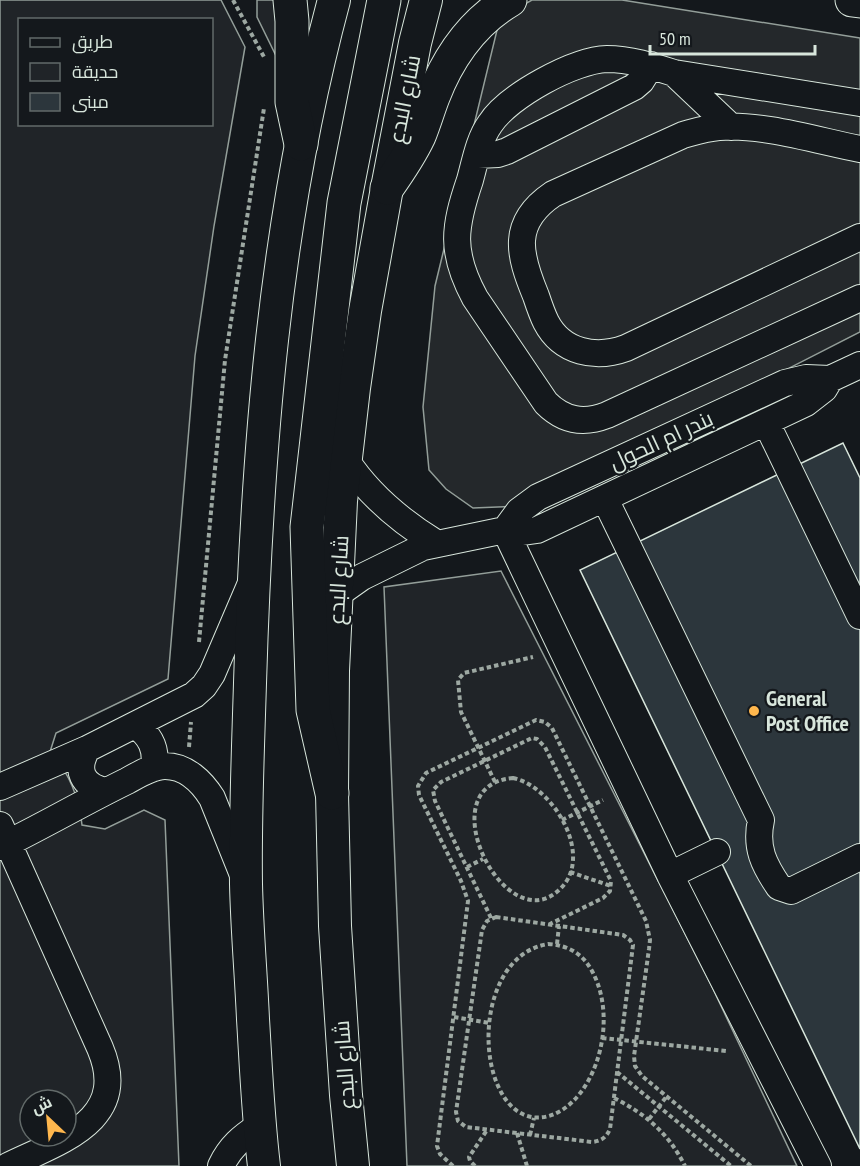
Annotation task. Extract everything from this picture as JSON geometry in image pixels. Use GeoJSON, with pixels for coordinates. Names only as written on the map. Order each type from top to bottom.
{"type":"FeatureCollection","features":[{"type":"Feature","properties":{"kind":"highway"},"geometry":{"type":"LineString","coordinates":[[290,0],[292,102],[301,144]]}},
{"type":"Feature","properties":{"kind":"highway"},"geometry":{"type":"LineString","coordinates":[[332,793],[313,710],[307,527],[344,202],[384,0]]}},
{"type":"Feature","properties":{"kind":"highway"},"geometry":{"type":"LineString","coordinates":[[387,188],[404,165],[419,135],[443,74],[457,51],[474,28],[494,10],[510,0]]}},
{"type":"Feature","properties":{"kind":"highway"},"geometry":{"type":"LineString","coordinates":[[852,0],[860,1]]}},
{"type":"Feature","properties":{"kind":"main road"},"geometry":{"type":"LineString","coordinates":[[264,1166],[259,1126],[246,884],[253,580],[261,438],[285,230],[301,144],[334,0]]}},
{"type":"Feature","properties":{"kind":"main road","name":"شارع البدع"},"geometry":{"type":"LineString","coordinates":[[353,1166],[336,938],[332,793],[333,671],[341,501],[354,388],[387,188],[415,44],[426,0]]}},
{"type":"Feature","properties":{"kind":"main road"},"geometry":{"type":"LineString","coordinates":[[243,1166],[249,1146],[259,1126]]}},
{"type":"Feature","properties":{"kind":"street"},"geometry":{"type":"LineString","coordinates":[[860,103],[618,60],[595,60],[572,68],[522,94],[502,108],[488,127],[456,226],[458,255],[475,298],[546,403],[562,416],[571,419],[596,420],[607,416],[860,298]]}},
{"type":"Feature","properties":{"kind":"street"},"geometry":{"type":"LineString","coordinates":[[662,69],[731,127]]}},
{"type":"Feature","properties":{"kind":"street"},"geometry":{"type":"LineString","coordinates":[[478,155],[507,151],[634,87],[662,69]]}},
{"type":"Feature","properties":{"kind":"street"},"geometry":{"type":"LineString","coordinates":[[860,149],[754,128],[710,128],[683,135],[553,194],[536,207],[525,226],[521,248],[522,259],[546,322],[560,339],[578,351],[590,354],[615,352],[860,237]]}},
{"type":"Feature","properties":{"kind":"street","name":"بندر ام الحول"},"geometry":{"type":"LineString","coordinates":[[505,530],[528,503],[548,492],[785,383],[806,378],[830,379],[860,366]]}},
{"type":"Feature","properties":{"kind":"street","name":"بندر ام الحول"},"geometry":{"type":"LineString","coordinates":[[338,594],[386,563],[436,543],[505,530],[516,533],[537,530],[806,403],[824,388],[830,379]]}},
{"type":"Feature","properties":{"kind":"street"},"geometry":{"type":"LineString","coordinates":[[766,422],[860,616]]}},
{"type":"Feature","properties":{"kind":"street"},"geometry":{"type":"LineString","coordinates":[[346,460],[369,491],[396,517],[436,543]]}},
{"type":"Feature","properties":{"kind":"street"},"geometry":{"type":"LineString","coordinates":[[605,499],[761,820],[759,850],[779,888],[791,891],[860,857]]}},
{"type":"Feature","properties":{"kind":"street"},"geometry":{"type":"LineString","coordinates":[[505,530],[670,875],[818,1166]]}},
{"type":"Feature","properties":{"kind":"street"},"geometry":{"type":"LineString","coordinates":[[0,787],[87,749],[183,702],[204,686],[222,653],[244,596],[253,580]]}},
{"type":"Feature","properties":{"kind":"street"},"geometry":{"type":"LineString","coordinates":[[135,725],[142,729],[152,743],[154,768]]}},
{"type":"Feature","properties":{"kind":"street"},"geometry":{"type":"LineString","coordinates":[[87,749],[82,759],[81,770],[85,781],[94,789],[106,791]]}},
{"type":"Feature","properties":{"kind":"street"},"geometry":{"type":"LineString","coordinates":[[8,1166],[86,1126],[103,1103],[108,1075],[105,1061],[3,838],[154,768],[165,766],[187,772],[205,787],[212,798],[246,884]]}},
{"type":"Feature","properties":{"kind":"street"},"geometry":{"type":"LineString","coordinates":[[670,875],[717,852]]}},
{"type":"Feature","properties":{"kind":"street"},"geometry":{"type":"LineString","coordinates":[[221,1166],[234,1145],[259,1126]]}},
{"type":"Feature","properties":{"kind":"path"},"geometry":{"type":"LineString","coordinates":[[233,0],[267,62]]}},
{"type":"Feature","properties":{"kind":"path"},"geometry":{"type":"LineString","coordinates":[[199,641],[225,360],[264,107]]}},
{"type":"Feature","properties":{"kind":"path"},"geometry":{"type":"LineString","coordinates":[[495,782],[461,712],[458,680],[464,673],[533,657]]}},
{"type":"Feature","properties":{"kind":"path"},"geometry":{"type":"LineString","coordinates":[[453,1166],[440,1154],[436,1146],[468,901],[461,881],[419,795],[418,786],[426,773],[532,722],[545,722],[552,728],[646,921],[649,931],[649,949],[634,1061],[638,1072],[751,1166]]}},
{"type":"Feature","properties":{"kind":"path"},"geometry":{"type":"LineString","coordinates":[[491,918],[435,801],[434,790],[441,782],[526,740],[537,739],[545,747],[611,881],[610,891],[603,898],[549,925]]}},
{"type":"Feature","properties":{"kind":"path"},"geometry":{"type":"LineString","coordinates":[[513,778],[533,785],[550,801],[562,820],[570,841],[572,855],[570,872],[564,886],[550,897],[533,900],[524,898],[501,883],[483,858],[476,832],[476,804],[480,795],[495,782],[513,778]]}},
{"type":"Feature","properties":{"kind":"path"},"geometry":{"type":"LineString","coordinates":[[562,820],[603,800]]}},
{"type":"Feature","properties":{"kind":"path"},"geometry":{"type":"LineString","coordinates":[[467,867],[483,858]]}},
{"type":"Feature","properties":{"kind":"path"},"geometry":{"type":"LineString","coordinates":[[570,872],[611,886]]}},
{"type":"Feature","properties":{"kind":"path"},"geometry":{"type":"LineString","coordinates":[[491,918],[549,925],[623,935],[630,940],[633,951],[610,1130],[599,1142],[466,1127],[458,1122],[456,1117],[482,930],[491,918]]}},
{"type":"Feature","properties":{"kind":"path"},"geometry":{"type":"LineString","coordinates":[[557,944],[559,926]]}},
{"type":"Feature","properties":{"kind":"path"},"geometry":{"type":"LineString","coordinates":[[557,944],[579,954],[595,976],[604,1011],[602,1038],[588,1082],[574,1100],[556,1114],[541,1118],[526,1117],[513,1110],[496,1084],[488,1054],[491,1008],[510,967],[529,950],[540,945],[557,944]]}},
{"type":"Feature","properties":{"kind":"path"},"geometry":{"type":"LineString","coordinates":[[454,1017],[489,1023]]}},
{"type":"Feature","properties":{"kind":"path"},"geometry":{"type":"LineString","coordinates":[[602,1038],[726,1051]]}},
{"type":"Feature","properties":{"kind":"path"},"geometry":{"type":"LineString","coordinates":[[617,1072],[731,1166]]}},
{"type":"Feature","properties":{"kind":"path"},"geometry":{"type":"LineString","coordinates":[[649,1119],[667,1096]]}},
{"type":"Feature","properties":{"kind":"path"},"geometry":{"type":"LineString","coordinates":[[614,1098],[649,1119],[667,1136],[685,1166]]}},
{"type":"Feature","properties":{"kind":"path"},"geometry":{"type":"LineString","coordinates":[[530,1135],[534,1118]]}},
{"type":"Feature","properties":{"kind":"path"},"geometry":{"type":"LineString","coordinates":[[475,1166],[469,1157],[488,1130]]}},
{"type":"Feature","properties":{"kind":"path"},"geometry":{"type":"LineString","coordinates":[[517,1133],[527,1166]]}},
{"type":"Feature","properties":{"kind":"green space"},"geometry":{"type":"Polygon","coordinates":[[[0,0],[221,0],[245,47],[214,226],[195,356],[168,679],[56,733],[49,755],[68,777],[79,806],[82,825],[105,829],[144,810],[165,820],[179,1166],[0,1166],[0,0]]]}},
{"type":"Feature","properties":{"kind":"green space"},"geometry":{"type":"Polygon","coordinates":[[[257,0],[289,0],[281,66],[257,17],[257,0]]]}},
{"type":"Feature","properties":{"kind":"green space"},"geometry":{"type":"Polygon","coordinates":[[[501,571],[713,989],[797,1166],[407,1166],[384,587],[501,571]]]}},
{"type":"Feature","properties":{"kind":"shaded area"},"geometry":{"type":"Polygon","coordinates":[[[532,0],[622,0],[860,38],[860,332],[519,506],[473,508],[446,489],[429,470],[423,407],[435,286],[498,26],[505,15],[532,0]]]}},
{"type":"Feature","properties":{"kind":"building","name":"General Post Office"},"geometry":{"type":"Polygon","coordinates":[[[843,443],[860,478],[860,1149],[580,570],[843,443]]]}},
{"type":"Feature","properties":{"kind":"place","name":"General Post Office"},"geometry":{"type":"Point","coordinates":[754,711]}}]}
